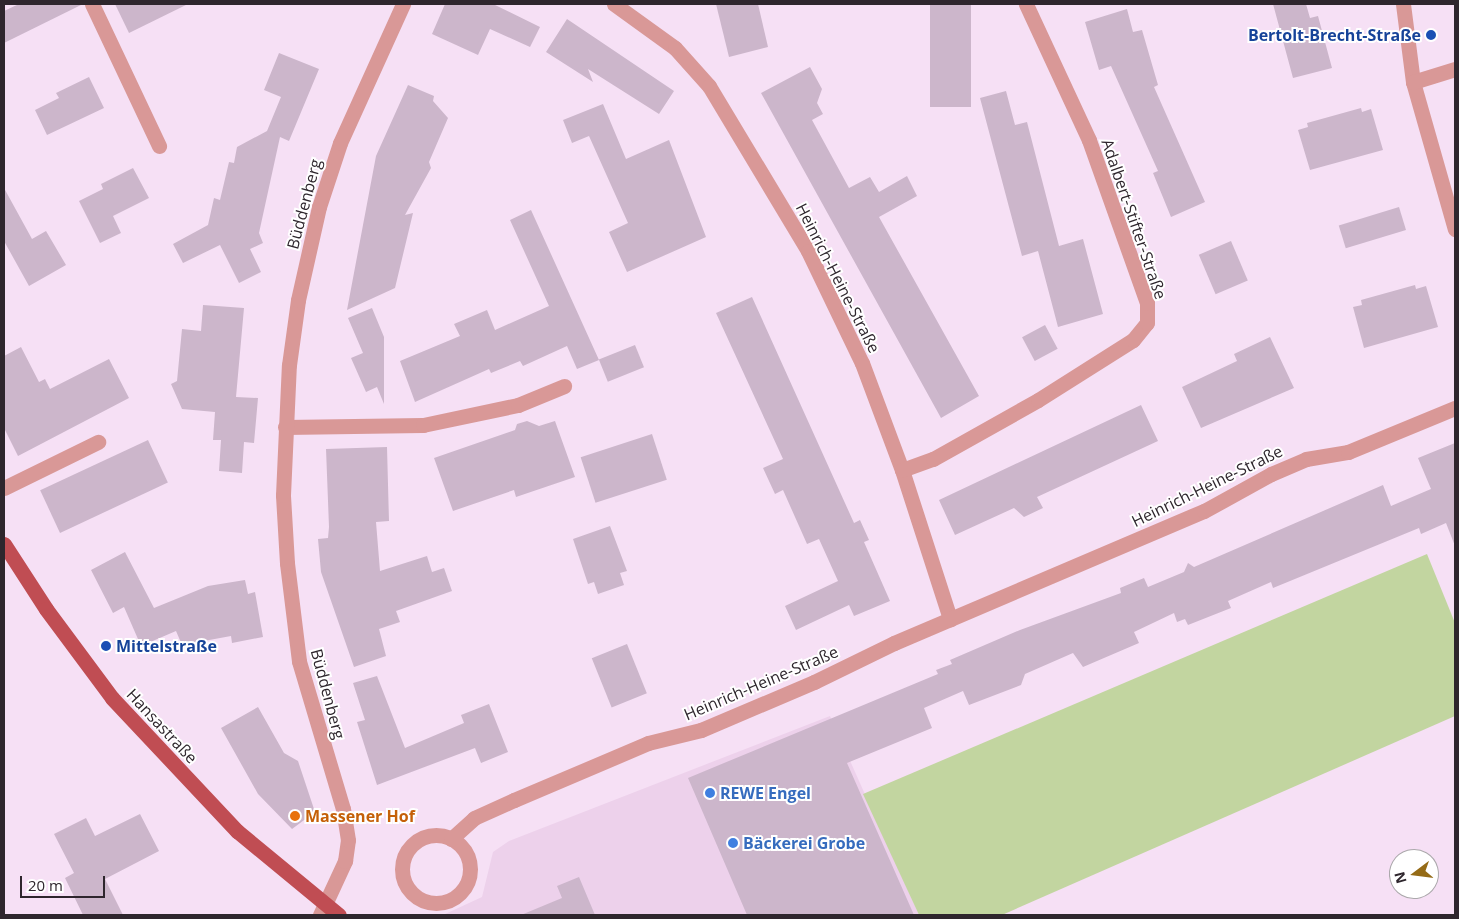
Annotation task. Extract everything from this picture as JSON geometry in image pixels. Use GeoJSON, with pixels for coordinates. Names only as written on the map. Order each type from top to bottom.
{"type":"FeatureCollection","features":[{"type":"Feature","properties":{"kind":"main road","name":"Hansastraße"},"geometry":{"type":"LineString","coordinates":[[4,546],[46,609],[118,705],[238,832],[323,910],[338,915]]}},
{"type":"Feature","properties":{"kind":"street"},"geometry":{"type":"LineString","coordinates":[[92,4],[159,146]]}},
{"type":"Feature","properties":{"kind":"street","name":"Büddenberg"},"geometry":{"type":"LineString","coordinates":[[323,910],[345,861],[348,840],[343,809],[299,661],[287,563],[284,426],[298,300],[319,207],[340,142],[402,4]]}},
{"type":"Feature","properties":{"kind":"street","name":"Heinrich-Heine-Straße"},"geometry":{"type":"LineString","coordinates":[[614,4],[675,48],[710,86],[808,251],[862,363],[902,470],[950,619]]}},
{"type":"Feature","properties":{"kind":"street","name":"Adalbert-Stifter-Straße"},"geometry":{"type":"LineString","coordinates":[[902,470],[933,459],[1038,400],[1132,340],[1147,323],[1147,303],[1089,140],[1026,4]]}},
{"type":"Feature","properties":{"kind":"street"},"geometry":{"type":"LineString","coordinates":[[1403,4],[1413,82],[1455,229]]}},
{"type":"Feature","properties":{"kind":"street"},"geometry":{"type":"LineString","coordinates":[[1413,82],[1455,70]]}},
{"type":"Feature","properties":{"kind":"street"},"geometry":{"type":"LineString","coordinates":[[284,426],[423,425],[509,407],[564,386]]}},
{"type":"Feature","properties":{"kind":"street","name":"Heinrich-Heine-Straße"},"geometry":{"type":"LineString","coordinates":[[451,839],[474,818],[514,800],[648,743],[701,730],[950,619],[1204,511],[1298,463],[1348,452],[1455,408]]}},
{"type":"Feature","properties":{"kind":"street"},"geometry":{"type":"LineString","coordinates":[[4,488],[98,442]]}},
{"type":"Feature","properties":{"kind":"street"},"geometry":{"type":"LineString","coordinates":[[429,836],[451,839],[464,850],[470,867],[462,891],[437,903],[416,897],[402,876],[408,849],[429,836]]}},
{"type":"Feature","properties":{"kind":"shaded area"},"geometry":{"type":"Polygon","coordinates":[[[830,716],[919,915],[443,915],[482,897],[493,852],[509,841],[830,716]]]}},
{"type":"Feature","properties":{"kind":"green space"},"geometry":{"type":"Polygon","coordinates":[[[1427,554],[1455,623],[1455,716],[1002,915],[919,915],[863,794],[1427,554]]]}},
{"type":"Feature","properties":{"kind":"building"},"geometry":{"type":"Polygon","coordinates":[[[19,4],[83,4],[4,43],[4,11],[19,4]]]}},
{"type":"Feature","properties":{"kind":"building"},"geometry":{"type":"Polygon","coordinates":[[[115,4],[188,4],[129,33],[115,4]]]}},
{"type":"Feature","properties":{"kind":"building"},"geometry":{"type":"Polygon","coordinates":[[[445,4],[493,4],[540,27],[530,47],[490,29],[478,55],[432,34],[445,4]]]}},
{"type":"Feature","properties":{"kind":"building"},"geometry":{"type":"Polygon","coordinates":[[[716,4],[758,4],[768,47],[729,57],[716,4]]]}},
{"type":"Feature","properties":{"kind":"building"},"geometry":{"type":"Polygon","coordinates":[[[930,4],[971,4],[971,107],[930,107],[930,4]]]}},
{"type":"Feature","properties":{"kind":"building"},"geometry":{"type":"Polygon","coordinates":[[[1273,4],[1306,4],[1310,18],[1318,16],[1332,68],[1293,78],[1273,4]]]}},
{"type":"Feature","properties":{"kind":"building"},"geometry":{"type":"Polygon","coordinates":[[[1127,9],[1133,32],[1142,30],[1158,85],[1154,87],[1205,202],[1171,217],[1153,173],[1158,171],[1111,66],[1099,70],[1085,22],[1127,9]]]}},
{"type":"Feature","properties":{"kind":"building"},"geometry":{"type":"Polygon","coordinates":[[[567,19],[674,91],[659,114],[588,69],[593,82],[546,52],[567,19]]]}},
{"type":"Feature","properties":{"kind":"building"},"geometry":{"type":"Polygon","coordinates":[[[279,53],[319,69],[289,141],[280,137],[259,233],[263,243],[250,249],[261,272],[239,283],[220,245],[183,263],[173,244],[208,225],[214,198],[220,200],[229,162],[234,163],[237,147],[267,131],[281,97],[264,90],[279,53]]]}},
{"type":"Feature","properties":{"kind":"building"},"geometry":{"type":"Polygon","coordinates":[[[810,67],[822,89],[817,103],[823,114],[812,120],[849,188],[870,177],[879,192],[907,176],[917,196],[879,217],[979,396],[941,418],[761,93],[810,67]]]}},
{"type":"Feature","properties":{"kind":"building"},"geometry":{"type":"Polygon","coordinates":[[[89,77],[104,108],[47,135],[35,110],[59,98],[56,93],[89,77]]]}},
{"type":"Feature","properties":{"kind":"building"},"geometry":{"type":"Polygon","coordinates":[[[408,85],[434,96],[433,101],[448,118],[429,162],[431,168],[405,215],[413,213],[395,288],[347,310],[376,156],[408,85]]]}},
{"type":"Feature","properties":{"kind":"building"},"geometry":{"type":"Polygon","coordinates":[[[1006,91],[1015,125],[1027,122],[1059,246],[1083,239],[1103,314],[1058,327],[1038,251],[1022,256],[980,98],[1006,91]]]}},
{"type":"Feature","properties":{"kind":"building"},"geometry":{"type":"Polygon","coordinates":[[[603,104],[626,159],[669,140],[706,237],[627,272],[609,232],[628,223],[589,136],[572,143],[563,120],[603,104]]]}},
{"type":"Feature","properties":{"kind":"building"},"geometry":{"type":"Polygon","coordinates":[[[1361,108],[1362,112],[1371,109],[1383,150],[1310,170],[1298,130],[1308,127],[1307,123],[1361,108]]]}},
{"type":"Feature","properties":{"kind":"building"},"geometry":{"type":"Polygon","coordinates":[[[133,168],[149,198],[113,216],[121,233],[100,243],[79,201],[103,189],[101,184],[133,168]]]}},
{"type":"Feature","properties":{"kind":"building"},"geometry":{"type":"Polygon","coordinates":[[[4,188],[32,239],[46,231],[66,265],[29,286],[4,241],[4,188]]]}},
{"type":"Feature","properties":{"kind":"building"},"geometry":{"type":"Polygon","coordinates":[[[1399,207],[1406,230],[1346,248],[1339,225],[1399,207]]]}},
{"type":"Feature","properties":{"kind":"building"},"geometry":{"type":"Polygon","coordinates":[[[531,210],[599,360],[577,369],[567,346],[523,366],[520,361],[491,373],[489,369],[415,402],[400,361],[460,336],[454,324],[487,310],[495,330],[549,306],[510,220],[531,210]]]}},
{"type":"Feature","properties":{"kind":"building"},"geometry":{"type":"Polygon","coordinates":[[[1231,241],[1248,281],[1216,294],[1199,255],[1231,241]]]}},
{"type":"Feature","properties":{"kind":"building"},"geometry":{"type":"Polygon","coordinates":[[[1415,285],[1416,289],[1426,286],[1438,327],[1364,348],[1353,307],[1362,305],[1361,300],[1415,285]]]}},
{"type":"Feature","properties":{"kind":"building"},"geometry":{"type":"Polygon","coordinates":[[[752,297],[854,523],[860,520],[869,540],[864,542],[890,601],[854,616],[849,605],[796,630],[785,606],[838,581],[819,539],[807,544],[783,490],[775,494],[763,468],[783,459],[716,313],[752,297]]]}},
{"type":"Feature","properties":{"kind":"building"},"geometry":{"type":"Polygon","coordinates":[[[203,305],[244,308],[236,397],[258,398],[254,443],[244,442],[242,473],[219,471],[221,440],[213,440],[215,412],[182,409],[171,384],[177,381],[182,329],[201,331],[203,305]]]}},
{"type":"Feature","properties":{"kind":"building"},"geometry":{"type":"Polygon","coordinates":[[[372,308],[384,337],[384,404],[377,387],[366,392],[351,358],[363,353],[348,318],[372,308]]]}},
{"type":"Feature","properties":{"kind":"building"},"geometry":{"type":"Polygon","coordinates":[[[1045,325],[1058,349],[1035,361],[1022,337],[1045,325]]]}},
{"type":"Feature","properties":{"kind":"building"},"geometry":{"type":"Polygon","coordinates":[[[1270,337],[1294,388],[1201,428],[1182,387],[1237,361],[1234,354],[1270,337]]]}},
{"type":"Feature","properties":{"kind":"building"},"geometry":{"type":"Polygon","coordinates":[[[635,345],[644,367],[608,382],[599,360],[635,345]]]}},
{"type":"Feature","properties":{"kind":"building"},"geometry":{"type":"Polygon","coordinates":[[[21,347],[39,382],[45,379],[50,389],[109,359],[129,398],[18,456],[4,428],[4,356],[21,347]]]}},
{"type":"Feature","properties":{"kind":"building"},"geometry":{"type":"Polygon","coordinates":[[[1141,405],[1158,441],[1037,497],[1043,508],[1024,517],[1014,508],[955,535],[939,500],[1141,405]]]}},
{"type":"Feature","properties":{"kind":"building"},"geometry":{"type":"Polygon","coordinates":[[[527,421],[539,426],[555,421],[575,477],[516,497],[514,490],[453,511],[434,458],[515,430],[517,424],[527,421]]]}},
{"type":"Feature","properties":{"kind":"building"},"geometry":{"type":"Polygon","coordinates":[[[652,434],[667,480],[596,503],[581,457],[652,434]]]}},
{"type":"Feature","properties":{"kind":"building"},"geometry":{"type":"Polygon","coordinates":[[[148,440],[168,483],[60,533],[40,490],[148,440]]]}},
{"type":"Feature","properties":{"kind":"building"},"geometry":{"type":"Polygon","coordinates":[[[1455,443],[1455,546],[1446,523],[1421,534],[1419,528],[1273,588],[1271,582],[1228,601],[1231,608],[1188,625],[1185,619],[1177,622],[1174,613],[1134,632],[1139,643],[1083,667],[1073,653],[1025,674],[1021,685],[969,705],[963,691],[924,708],[932,728],[847,763],[914,915],[747,915],[688,778],[938,674],[936,670],[952,664],[950,660],[1020,630],[1121,593],[1120,588],[1144,578],[1148,587],[1184,572],[1188,563],[1194,567],[1383,485],[1391,506],[1431,489],[1418,458],[1455,443]]]}},
{"type":"Feature","properties":{"kind":"building"},"geometry":{"type":"Polygon","coordinates":[[[387,447],[389,521],[376,522],[380,571],[427,556],[432,572],[444,568],[452,591],[396,611],[400,622],[379,629],[386,656],[354,667],[321,572],[318,539],[328,538],[329,527],[326,449],[387,447]]]}},
{"type":"Feature","properties":{"kind":"building"},"geometry":{"type":"Polygon","coordinates":[[[610,526],[627,571],[620,573],[624,585],[598,594],[594,582],[588,584],[573,539],[610,526]]]}},
{"type":"Feature","properties":{"kind":"building"},"geometry":{"type":"Polygon","coordinates":[[[125,552],[154,608],[208,586],[245,580],[248,594],[255,592],[263,637],[232,643],[231,636],[182,645],[176,631],[141,646],[124,607],[113,613],[91,570],[125,552]]]}},
{"type":"Feature","properties":{"kind":"building"},"geometry":{"type":"Polygon","coordinates":[[[627,644],[647,693],[612,707],[592,658],[627,644]]]}},
{"type":"Feature","properties":{"kind":"building"},"geometry":{"type":"Polygon","coordinates":[[[377,676],[405,748],[464,723],[461,715],[489,704],[508,752],[481,763],[475,748],[377,785],[357,722],[365,720],[353,683],[377,676]]]}},
{"type":"Feature","properties":{"kind":"building"},"geometry":{"type":"Polygon","coordinates":[[[258,707],[284,753],[298,761],[315,812],[292,829],[258,794],[221,728],[258,707]]]}},
{"type":"Feature","properties":{"kind":"building"},"geometry":{"type":"Polygon","coordinates":[[[140,814],[159,851],[105,879],[123,915],[83,915],[65,878],[74,873],[54,834],[86,818],[95,836],[140,814]]]}},
{"type":"Feature","properties":{"kind":"building"},"geometry":{"type":"Polygon","coordinates":[[[579,877],[595,915],[521,915],[562,898],[557,886],[579,877]]]}},
{"type":"Feature","properties":{"kind":"place","name":"Bertolt-Brecht-Straße"},"geometry":{"type":"Point","coordinates":[1431,35]}},
{"type":"Feature","properties":{"kind":"place","name":"Mittelstraße"},"geometry":{"type":"Point","coordinates":[106,646]}},
{"type":"Feature","properties":{"kind":"place","name":"REWE Engel"},"geometry":{"type":"Point","coordinates":[710,793]}},
{"type":"Feature","properties":{"kind":"place","name":"Massener Hof"},"geometry":{"type":"Point","coordinates":[295,816]}},
{"type":"Feature","properties":{"kind":"place","name":"Bäckerei Grobe"},"geometry":{"type":"Point","coordinates":[733,843]}}]}
